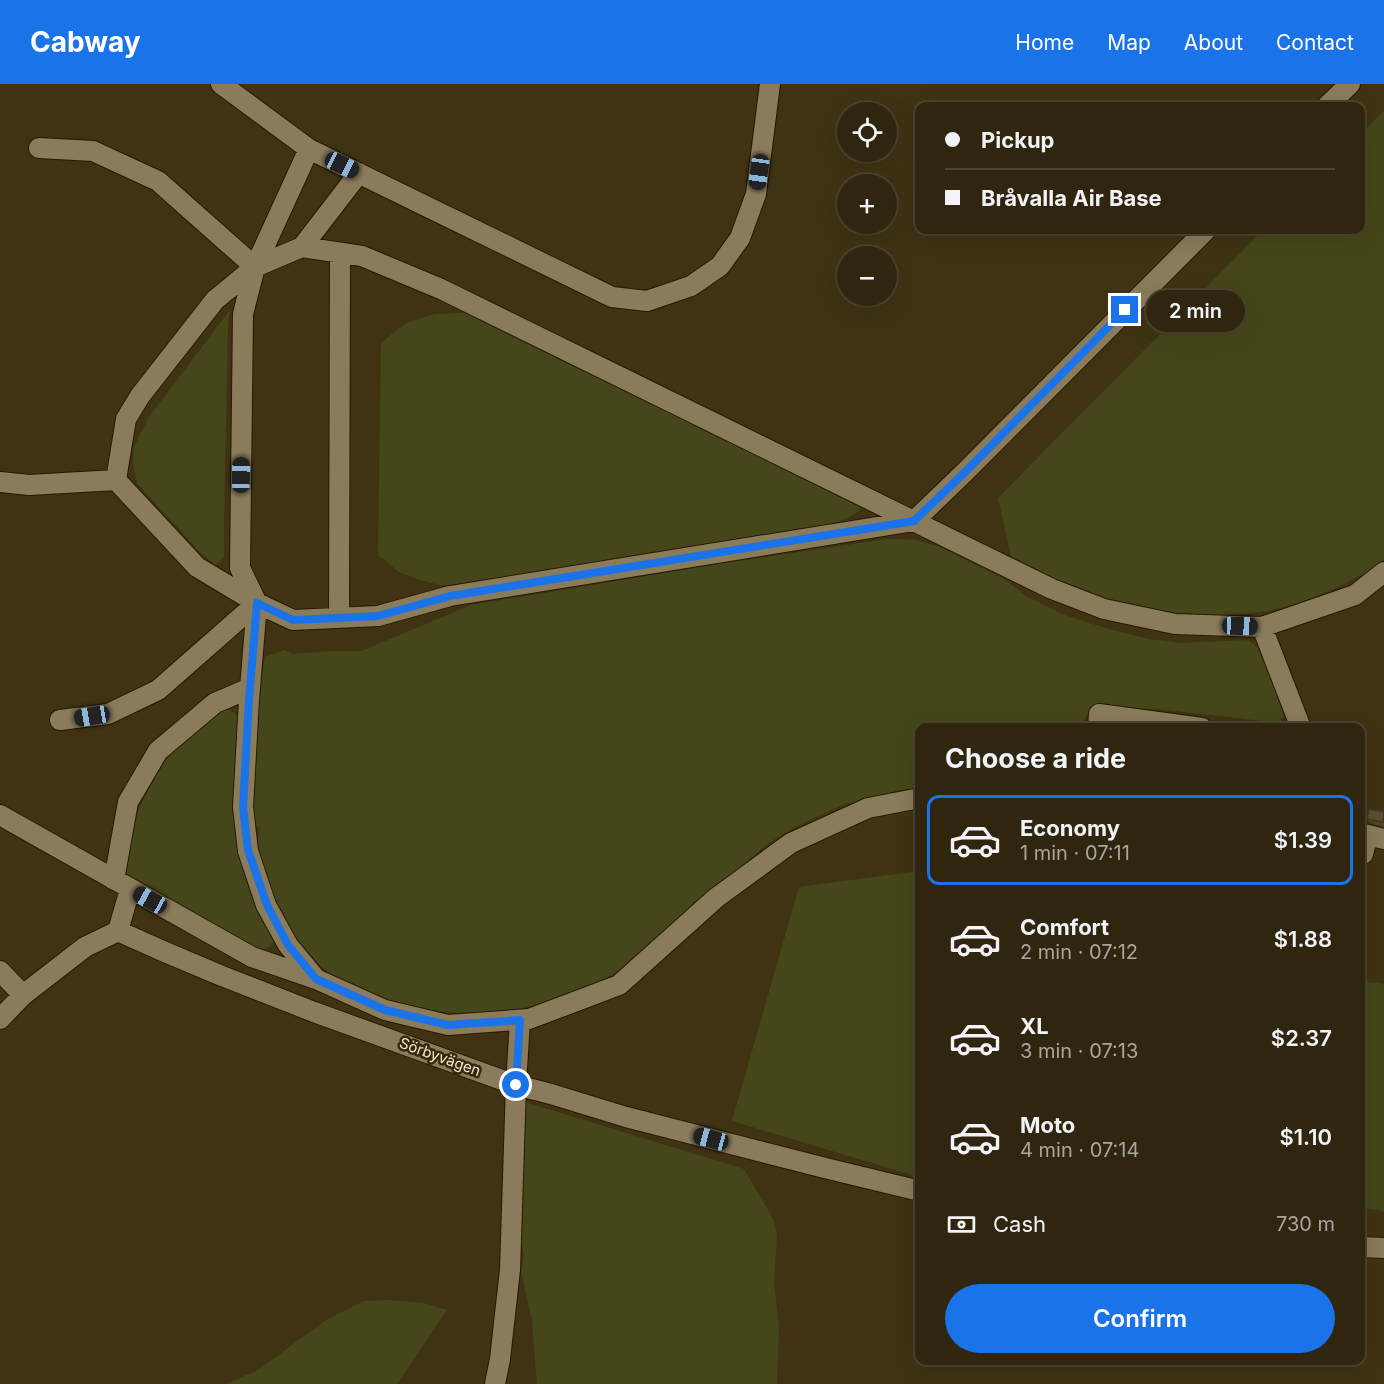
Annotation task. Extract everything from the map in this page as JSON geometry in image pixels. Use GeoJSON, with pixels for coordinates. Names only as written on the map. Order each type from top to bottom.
{"type":"FeatureCollection","features":[{"type":"Feature","properties":{"kind":"street"},"geometry":{"type":"LineString","coordinates":[[221,84],[309,149],[612,297],[647,301],[691,286],[720,266],[740,238],[756,194],[770,84]]}},
{"type":"Feature","properties":{"kind":"street"},"geometry":{"type":"LineString","coordinates":[[1331,102],[1350,84]]}},
{"type":"Feature","properties":{"kind":"street"},"geometry":{"type":"LineString","coordinates":[[39,148],[93,151],[158,181],[255,267]]}},
{"type":"Feature","properties":{"kind":"street"},"geometry":{"type":"LineString","coordinates":[[309,149],[255,267],[243,314],[240,568],[257,603],[243,807],[248,850],[267,905],[288,945],[316,979]]}},
{"type":"Feature","properties":{"kind":"street"},"geometry":{"type":"LineString","coordinates":[[302,248],[359,173]]}},
{"type":"Feature","properties":{"kind":"street"},"geometry":{"type":"LineString","coordinates":[[0,482],[29,484],[116,480],[197,567],[257,603],[293,620],[378,616],[450,596],[914,521],[1202,234]]}},
{"type":"Feature","properties":{"kind":"street"},"geometry":{"type":"LineString","coordinates":[[116,480],[126,419],[140,396],[215,300],[255,267],[302,248],[363,256],[441,289],[1052,590],[1104,609],[1175,624],[1262,627],[1355,595],[1384,572]]}},
{"type":"Feature","properties":{"kind":"street"},"geometry":{"type":"LineString","coordinates":[[339,618],[340,253]]}},
{"type":"Feature","properties":{"kind":"street"},"geometry":{"type":"LineString","coordinates":[[60,720],[108,714],[158,690],[257,603]]}},
{"type":"Feature","properties":{"kind":"street"},"geometry":{"type":"LineString","coordinates":[[1262,627],[1299,723]]}},
{"type":"Feature","properties":{"kind":"street"},"geometry":{"type":"LineString","coordinates":[[0,1019],[12,983],[118,931],[128,802],[158,751],[215,703],[250,688]]}},
{"type":"Feature","properties":{"kind":"street"},"geometry":{"type":"LineString","coordinates":[[1098,723],[1099,714],[1165,723]]}},
{"type":"Feature","properties":{"kind":"street"},"geometry":{"type":"LineString","coordinates":[[0,815],[252,957],[316,979],[385,1010],[448,1025],[529,1019],[619,985],[716,898],[791,843],[868,808],[915,799]]}},
{"type":"Feature","properties":{"kind":"street","name":"Sörbyvägen"},"geometry":{"type":"LineString","coordinates":[[118,931],[222,976],[314,1012],[516,1085],[658,1125],[915,1190]]}},
{"type":"Feature","properties":{"kind":"street"},"geometry":{"type":"LineString","coordinates":[[495,1384],[510,1270],[520,1020]]}},
{"type":"Feature","properties":{"kind":"street"},"geometry":{"type":"LineString","coordinates":[[1365,1247],[1384,1248]]}},
{"type":"Feature","properties":{"kind":"green space"},"geometry":{"type":"Polygon","coordinates":[[[1384,111],[1384,560],[1336,588],[1302,602],[1268,611],[1201,617],[1169,616],[1092,599],[1023,565],[1011,556],[998,498],[1259,234],[1365,234],[1365,130],[1384,111]]]}},
{"type":"Feature","properties":{"kind":"green space"},"geometry":{"type":"Polygon","coordinates":[[[230,310],[224,558],[215,565],[200,552],[137,483],[133,465],[134,447],[149,417],[230,310]]]}},
{"type":"Feature","properties":{"kind":"green space"},"geometry":{"type":"Polygon","coordinates":[[[465,313],[491,321],[862,508],[847,518],[820,526],[460,584],[440,585],[399,572],[378,555],[381,343],[406,323],[435,314],[465,313]]]}},
{"type":"Feature","properties":{"kind":"green space"},"geometry":{"type":"Polygon","coordinates":[[[887,539],[916,540],[940,547],[1004,579],[1026,596],[1067,616],[1109,629],[1149,639],[1181,643],[1248,640],[1257,647],[1267,668],[1284,716],[1280,721],[1273,722],[1166,710],[1100,706],[1090,709],[1084,723],[915,723],[915,788],[842,805],[791,829],[766,845],[628,964],[578,991],[524,1008],[468,1013],[397,1004],[355,989],[319,964],[296,938],[274,902],[257,854],[260,827],[250,828],[256,715],[265,657],[284,650],[292,654],[361,651],[471,605],[887,539]]]}},
{"type":"Feature","properties":{"kind":"green space"},"geometry":{"type":"Polygon","coordinates":[[[228,710],[235,713],[240,720],[234,818],[239,847],[276,938],[269,947],[257,951],[130,883],[124,868],[125,853],[133,823],[164,764],[180,742],[214,711],[228,710]]]}},
{"type":"Feature","properties":{"kind":"green space"},"geometry":{"type":"Polygon","coordinates":[[[915,872],[915,1176],[732,1121],[799,887],[915,872]]]}},
{"type":"Feature","properties":{"kind":"green space"},"geometry":{"type":"Polygon","coordinates":[[[1365,982],[1384,984],[1384,1211],[1365,1209],[1365,982]]]}},
{"type":"Feature","properties":{"kind":"green space"},"geometry":{"type":"Polygon","coordinates":[[[525,1102],[744,1169],[774,1221],[777,1236],[774,1282],[779,1329],[777,1384],[537,1384],[532,1321],[521,1271],[524,1258],[518,1219],[525,1102]]]}},
{"type":"Feature","properties":{"kind":"green space"},"geometry":{"type":"Polygon","coordinates":[[[364,1301],[423,1303],[447,1310],[397,1384],[226,1384],[258,1370],[326,1320],[364,1301]]]}},
{"type":"Feature","properties":{"kind":"building"},"geometry":{"type":"Polygon","coordinates":[[[1369,809],[1384,812],[1383,822],[1367,819],[1369,809]]]}},
{"type":"Feature","properties":{"kind":"route"},"geometry":{"type":"LineString","coordinates":[[516,1085],[520,1020],[448,1025],[385,1010],[316,979],[288,945],[267,905],[248,850],[243,807],[257,603],[293,620],[378,616],[450,596],[914,521],[1125,310]]}}]}
